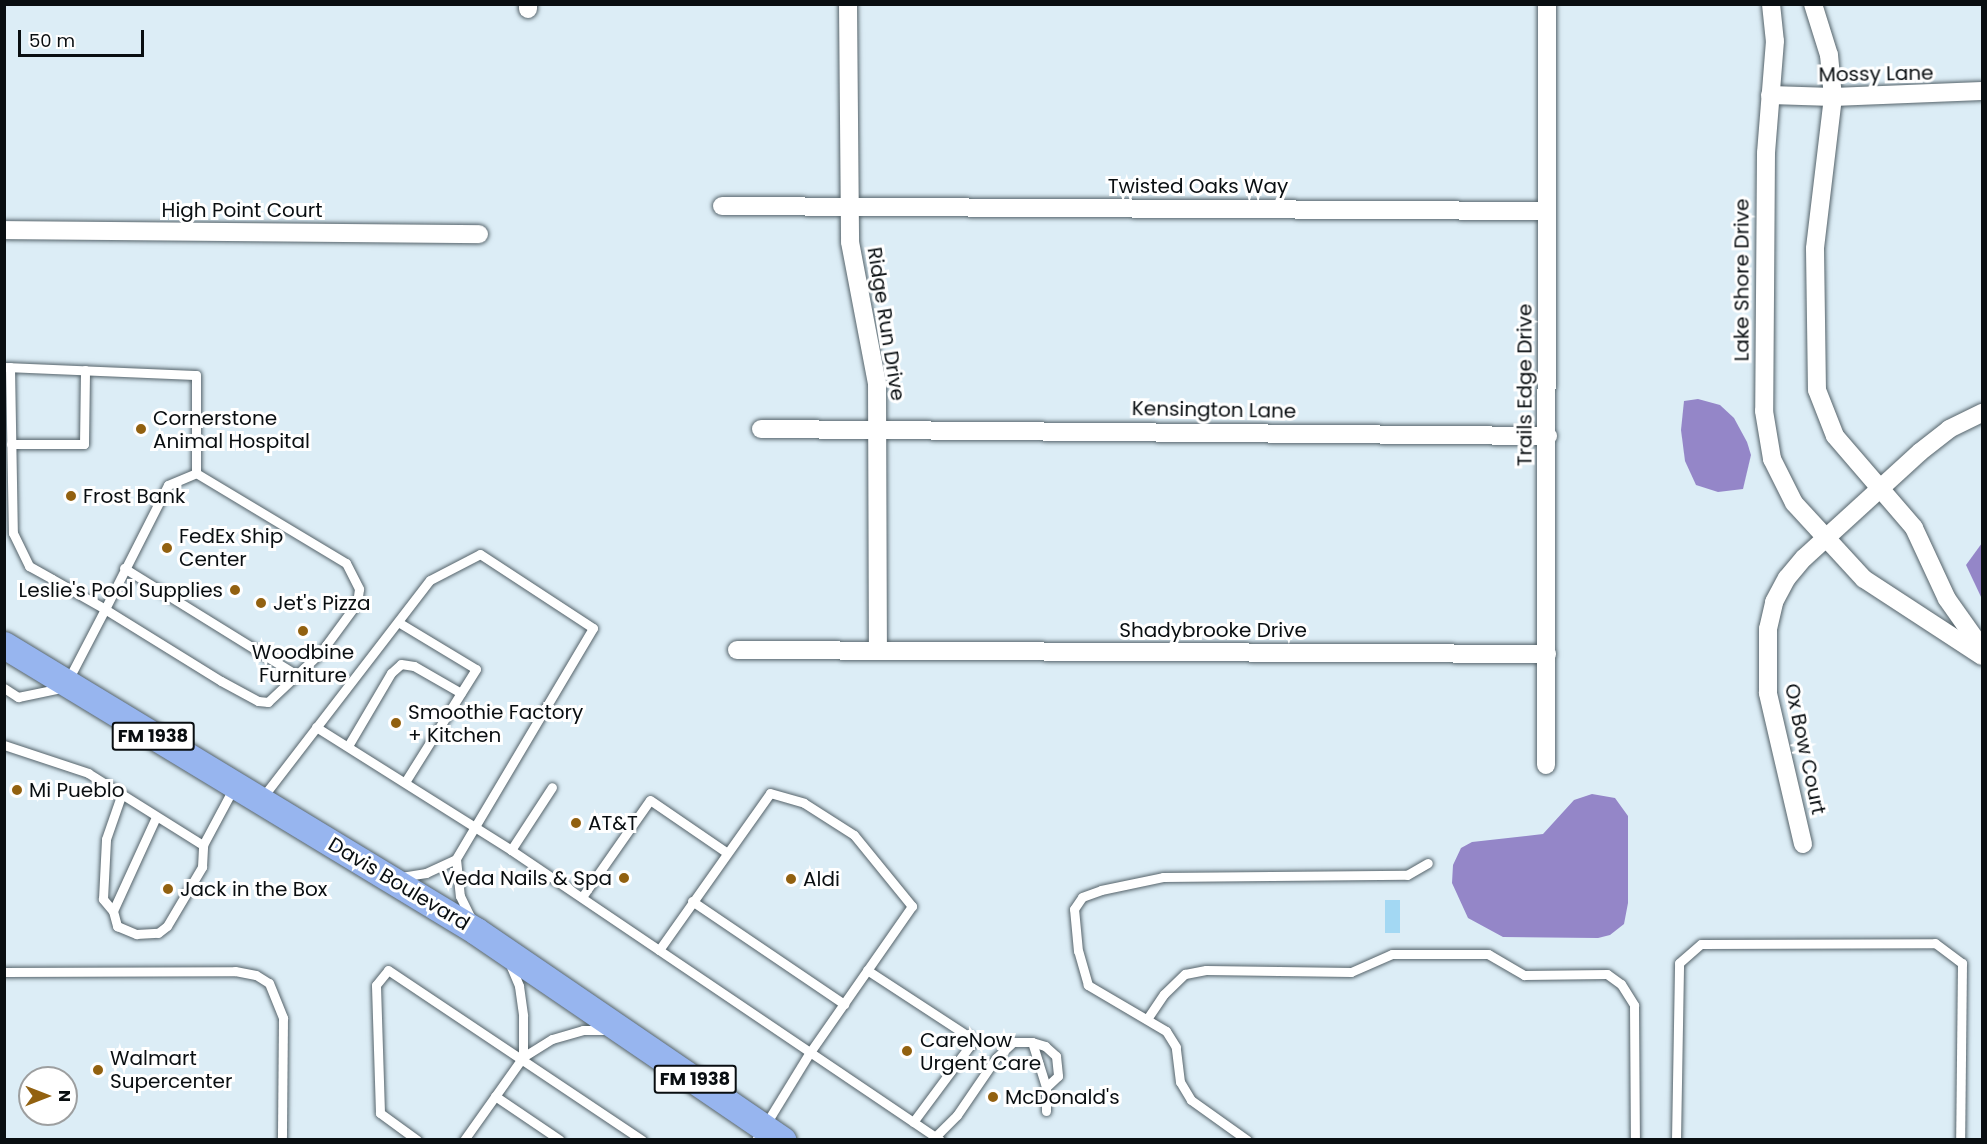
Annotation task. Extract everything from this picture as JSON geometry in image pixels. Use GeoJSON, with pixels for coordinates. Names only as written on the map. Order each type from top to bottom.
{"type":"FeatureCollection","features":[{"type":"Feature","properties":{"kind":"main road","name":"Davis Boulevard"},"geometry":{"type":"LineString","coordinates":[[4,645],[476,931],[626,1030],[767,1136]]}},
{"type":"Feature","properties":{"kind":"street","name":"Ridge Run Drive"},"geometry":{"type":"LineString","coordinates":[[848,4],[849,206],[853,275],[876,374],[879,430],[878,651]]}},
{"type":"Feature","properties":{"kind":"street","name":"Trails Edge Drive"},"geometry":{"type":"LineString","coordinates":[[1546,765],[1547,4]]}},
{"type":"Feature","properties":{"kind":"street","name":"Lake Shore Drive"},"geometry":{"type":"LineString","coordinates":[[1771,4],[1774,41],[1765,187],[1765,427],[1772,459],[1785,489],[1826,538],[1878,590],[1938,624],[1983,656]]}},
{"type":"Feature","properties":{"kind":"street"},"geometry":{"type":"LineString","coordinates":[[1813,4],[1829,55],[1833,98],[1816,231],[1815,374],[1822,406],[1835,436],[1921,538],[1947,599],[1983,649]]}},
{"type":"Feature","properties":{"kind":"street","name":"Mossy Lane"},"geometry":{"type":"LineString","coordinates":[[1770,95],[1833,98],[1983,92]]}},
{"type":"Feature","properties":{"kind":"street","name":"Twisted Oaks Way"},"geometry":{"type":"LineString","coordinates":[[722,206],[1547,211]]}},
{"type":"Feature","properties":{"kind":"street","name":"High Point Court"},"geometry":{"type":"LineString","coordinates":[[4,230],[479,234]]}},
{"type":"Feature","properties":{"kind":"street"},"geometry":{"type":"LineString","coordinates":[[1826,538],[1934,440],[1983,413]]}},
{"type":"Feature","properties":{"kind":"street","name":"Kensington Lane"},"geometry":{"type":"LineString","coordinates":[[761,429],[1548,436]]}},
{"type":"Feature","properties":{"kind":"street","name":"Ox Bow Court"},"geometry":{"type":"LineString","coordinates":[[1803,844],[1770,709],[1768,629],[1774,602],[1787,578],[1826,538]]}},
{"type":"Feature","properties":{"kind":"street","name":"Shadybrooke Drive"},"geometry":{"type":"LineString","coordinates":[[737,650],[1547,654]]}},
{"type":"Feature","properties":{"kind":"lane"},"geometry":{"type":"LineString","coordinates":[[7,367],[196,375],[196,473],[346,563],[356,576],[359,589],[357,603],[321,652],[295,674],[276,699],[258,701],[29,566],[13,533],[7,367]]}},
{"type":"Feature","properties":{"kind":"lane"},"geometry":{"type":"LineString","coordinates":[[11,444],[84,444],[84,369]]}},
{"type":"Feature","properties":{"kind":"lane"},"geometry":{"type":"LineString","coordinates":[[4,688],[18,697],[69,685],[124,568],[168,485],[196,473]]}},
{"type":"Feature","properties":{"kind":"lane"},"geometry":{"type":"LineString","coordinates":[[261,800],[430,580],[480,554],[593,628],[456,858],[426,873],[391,878]]}},
{"type":"Feature","properties":{"kind":"lane"},"geometry":{"type":"LineString","coordinates":[[124,568],[295,674]]}},
{"type":"Feature","properties":{"kind":"lane"},"geometry":{"type":"LineString","coordinates":[[398,622],[476,669],[405,782]]}},
{"type":"Feature","properties":{"kind":"lane"},"geometry":{"type":"LineString","coordinates":[[348,746],[391,673],[401,664],[414,666],[461,693]]}},
{"type":"Feature","properties":{"kind":"lane"},"geometry":{"type":"LineString","coordinates":[[316,727],[511,850],[938,1138],[957,1115],[996,1058],[1013,1042],[1032,1042],[1045,1046],[1056,1056],[1058,1076],[1046,1088]]}},
{"type":"Feature","properties":{"kind":"lane"},"geometry":{"type":"LineString","coordinates":[[4,745],[88,773],[121,796],[203,845]]}},
{"type":"Feature","properties":{"kind":"lane"},"geometry":{"type":"LineString","coordinates":[[121,796],[106,839],[103,899],[113,911],[117,926],[124,931],[158,933],[167,926],[202,867],[203,845],[235,785]]}},
{"type":"Feature","properties":{"kind":"lane"},"geometry":{"type":"LineString","coordinates":[[511,850],[552,788]]}},
{"type":"Feature","properties":{"kind":"lane"},"geometry":{"type":"LineString","coordinates":[[659,950],[726,852],[770,793],[804,803],[854,835],[912,906],[810,1052],[767,1136]]}},
{"type":"Feature","properties":{"kind":"lane"},"geometry":{"type":"LineString","coordinates":[[582,897],[650,800],[726,852]]}},
{"type":"Feature","properties":{"kind":"lane"},"geometry":{"type":"LineString","coordinates":[[113,911],[156,817]]}},
{"type":"Feature","properties":{"kind":"lane"},"geometry":{"type":"LineString","coordinates":[[456,858],[460,896],[476,931]]}},
{"type":"Feature","properties":{"kind":"lane"},"geometry":{"type":"LineString","coordinates":[[1247,1140],[1191,1100],[1180,1082],[1176,1047],[1166,1031],[1088,985],[1078,951],[1074,909],[1082,897],[1188,874],[1407,875],[1428,863]]}},
{"type":"Feature","properties":{"kind":"lane"},"geometry":{"type":"LineString","coordinates":[[692,901],[844,1004]]}},
{"type":"Feature","properties":{"kind":"lane"},"geometry":{"type":"LineString","coordinates":[[1676,1140],[1679,963],[1701,944],[1935,942],[1962,963],[1960,1140]]}},
{"type":"Feature","properties":{"kind":"lane"},"geometry":{"type":"LineString","coordinates":[[503,949],[519,986],[524,1027],[522,1057]]}},
{"type":"Feature","properties":{"kind":"lane"},"geometry":{"type":"LineString","coordinates":[[1147,1019],[1164,994],[1185,974],[1206,970],[1351,972],[1392,954],[1488,954],[1524,975],[1607,974],[1621,984],[1634,1005],[1635,1140]]}},
{"type":"Feature","properties":{"kind":"lane"},"geometry":{"type":"LineString","coordinates":[[417,1140],[380,1113],[376,985],[388,970],[522,1057],[642,1140]]}},
{"type":"Feature","properties":{"kind":"lane"},"geometry":{"type":"LineString","coordinates":[[867,970],[974,1040],[913,1122]]}},
{"type":"Feature","properties":{"kind":"lane"},"geometry":{"type":"LineString","coordinates":[[4,972],[236,971],[256,975],[270,983],[283,1018],[282,1140]]}},
{"type":"Feature","properties":{"kind":"lane"},"geometry":{"type":"LineString","coordinates":[[464,1140],[522,1057],[552,1039],[583,1030],[626,1030]]}},
{"type":"Feature","properties":{"kind":"lane"},"geometry":{"type":"LineString","coordinates":[[1032,1042],[1046,1088],[1046,1111]]}},
{"type":"Feature","properties":{"kind":"lane"},"geometry":{"type":"LineString","coordinates":[[495,1096],[560,1140]]}},
{"type":"Feature","properties":{"kind":"shaded area"},"geometry":{"type":"Polygon","coordinates":[[[1698,399],[1720,405],[1734,418],[1747,442],[1751,455],[1743,489],[1718,492],[1696,485],[1685,461],[1681,430],[1684,401],[1698,399]]]}},
{"type":"Feature","properties":{"kind":"shaded area"},"geometry":{"type":"Polygon","coordinates":[[[1982,543],[1982,599],[1966,565],[1982,543]]]}},
{"type":"Feature","properties":{"kind":"shaded area"},"geometry":{"type":"Polygon","coordinates":[[[1592,794],[1615,798],[1628,816],[1628,903],[1624,924],[1610,935],[1598,938],[1503,937],[1468,918],[1452,883],[1453,865],[1461,848],[1472,842],[1543,834],[1574,800],[1592,794]]]}},
{"type":"Feature","properties":{"kind":"shaded area"},"geometry":{"type":"Polygon","coordinates":[[[1385,900],[1400,900],[1400,933],[1385,933],[1385,900]]]}},
{"type":"Feature","properties":{"kind":"place","name":"Cornerstone Animal Hospital"},"geometry":{"type":"Point","coordinates":[141,429]}},
{"type":"Feature","properties":{"kind":"place","name":"Frost Bank"},"geometry":{"type":"Point","coordinates":[71,496]}},
{"type":"Feature","properties":{"kind":"place","name":"FedEx Ship Center"},"geometry":{"type":"Point","coordinates":[167,548]}},
{"type":"Feature","properties":{"kind":"place","name":"Leslie's Pool Supplies"},"geometry":{"type":"Point","coordinates":[235,590]}},
{"type":"Feature","properties":{"kind":"place","name":"Jet's Pizza"},"geometry":{"type":"Point","coordinates":[261,603]}},
{"type":"Feature","properties":{"kind":"place","name":"Woodbine Furniture"},"geometry":{"type":"Point","coordinates":[303,631]}},
{"type":"Feature","properties":{"kind":"place","name":"Smoothie Factory + Kitchen"},"geometry":{"type":"Point","coordinates":[396,723]}},
{"type":"Feature","properties":{"kind":"place","name":"Mi Pueblo"},"geometry":{"type":"Point","coordinates":[17,790]}},
{"type":"Feature","properties":{"kind":"place","name":"AT&T"},"geometry":{"type":"Point","coordinates":[576,823]}},
{"type":"Feature","properties":{"kind":"place","name":"Veda Nails & Spa"},"geometry":{"type":"Point","coordinates":[624,878]}},
{"type":"Feature","properties":{"kind":"place","name":"Aldi"},"geometry":{"type":"Point","coordinates":[791,879]}},
{"type":"Feature","properties":{"kind":"place","name":"Jack in the Box"},"geometry":{"type":"Point","coordinates":[168,889]}},
{"type":"Feature","properties":{"kind":"place","name":"CareNow Urgent Care"},"geometry":{"type":"Point","coordinates":[907,1051]}},
{"type":"Feature","properties":{"kind":"place","name":"Walmart Supercenter"},"geometry":{"type":"Point","coordinates":[98,1070]}},
{"type":"Feature","properties":{"kind":"place","name":"McDonald's"},"geometry":{"type":"Point","coordinates":[993,1097]}}]}
